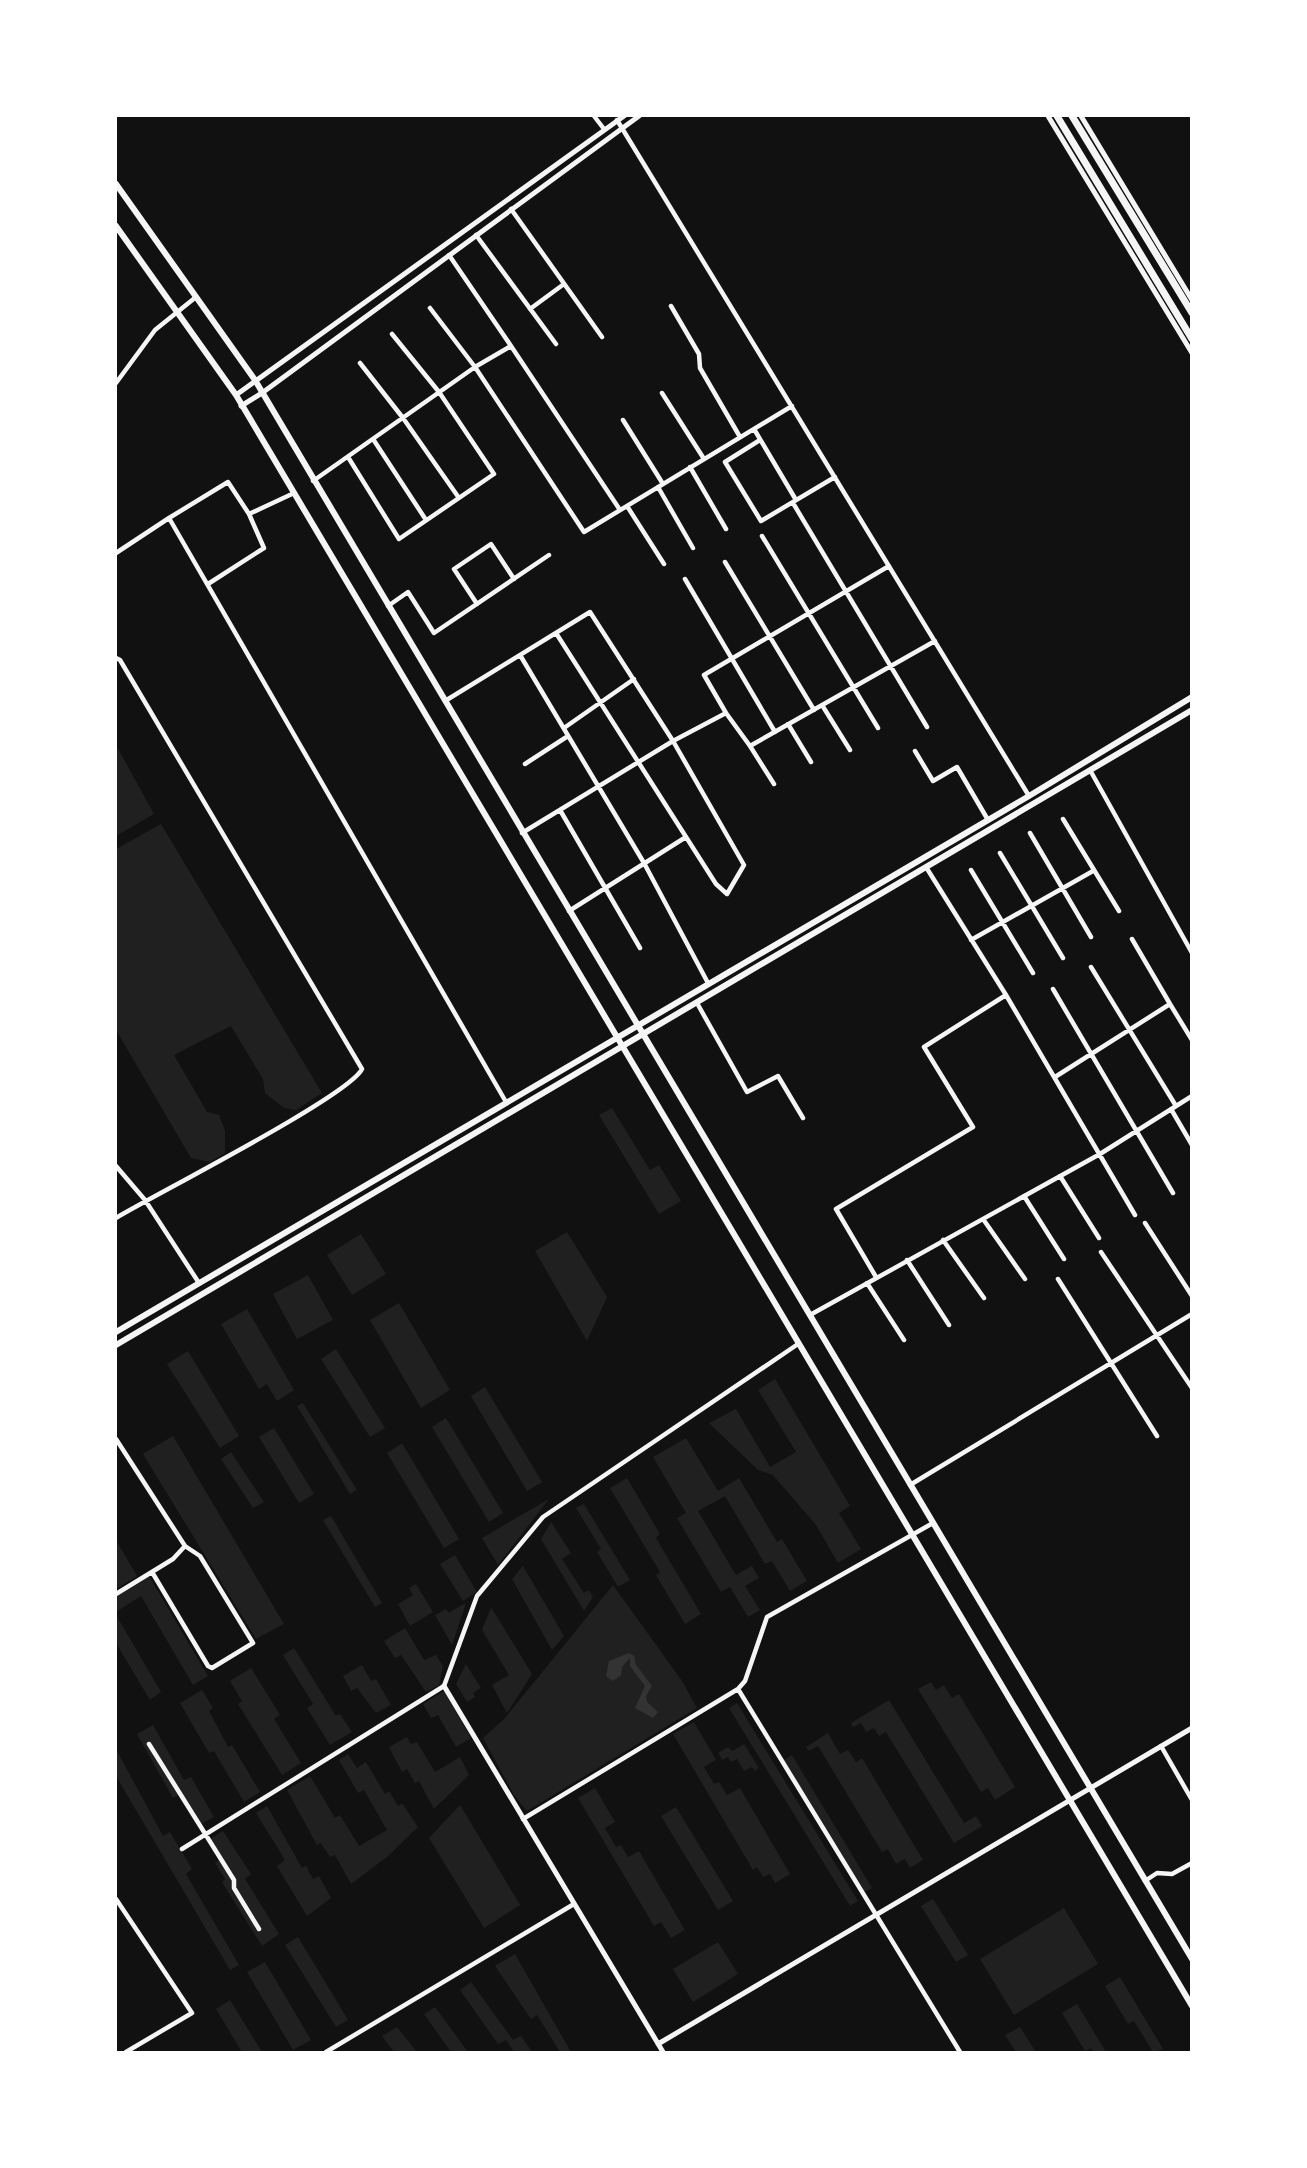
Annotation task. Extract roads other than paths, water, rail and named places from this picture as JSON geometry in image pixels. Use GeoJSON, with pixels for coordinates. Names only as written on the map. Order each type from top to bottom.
{"type":"FeatureCollection","features":[{"type":"Feature","properties":{"kind":"main road"},"geometry":{"type":"LineString","coordinates":[[1057,116],[1192,339]]}},
{"type":"Feature","properties":{"kind":"main road"},"geometry":{"type":"LineString","coordinates":[[1072,116],[1192,313]]}},
{"type":"Feature","properties":{"kind":"main road"},"geometry":{"type":"LineString","coordinates":[[116,184],[257,383],[1192,1959]]}},
{"type":"Feature","properties":{"kind":"main road"},"geometry":{"type":"LineString","coordinates":[[116,226],[236,396],[1192,2006]]}},
{"type":"Feature","properties":{"kind":"main road"},"geometry":{"type":"LineString","coordinates":[[116,1332],[1030,796],[1192,696]]}},
{"type":"Feature","properties":{"kind":"main road"},"geometry":{"type":"LineString","coordinates":[[116,1345],[1192,710]]}},
{"type":"Feature","properties":{"kind":"street"},"geometry":{"type":"LineString","coordinates":[[594,116],[604,130]]}},
{"type":"Feature","properties":{"kind":"street"},"geometry":{"type":"LineString","coordinates":[[236,396],[624,116]]}},
{"type":"Feature","properties":{"kind":"street"},"geometry":{"type":"LineString","coordinates":[[241,406],[639,116]]}},
{"type":"Feature","properties":{"kind":"street"},"geometry":{"type":"LineString","coordinates":[[1048,116],[1192,353]]}},
{"type":"Feature","properties":{"kind":"street"},"geometry":{"type":"LineString","coordinates":[[1081,116],[1192,300]]}},
{"type":"Feature","properties":{"kind":"street"},"geometry":{"type":"LineString","coordinates":[[617,120],[1030,796]]}},
{"type":"Feature","properties":{"kind":"street"},"geometry":{"type":"LineString","coordinates":[[512,209],[602,337]]}},
{"type":"Feature","properties":{"kind":"street"},"geometry":{"type":"LineString","coordinates":[[476,235],[556,344]]}},
{"type":"Feature","properties":{"kind":"street"},"geometry":{"type":"LineString","coordinates":[[449,255],[620,510]]}},
{"type":"Feature","properties":{"kind":"street"},"geometry":{"type":"LineString","coordinates":[[530,309],[564,284]]}},
{"type":"Feature","properties":{"kind":"street"},"geometry":{"type":"LineString","coordinates":[[116,383],[155,330],[195,297]]}},
{"type":"Feature","properties":{"kind":"street"},"geometry":{"type":"LineString","coordinates":[[671,306],[699,355],[700,368],[740,437]]}},
{"type":"Feature","properties":{"kind":"street"},"geometry":{"type":"LineString","coordinates":[[430,308],[475,367],[584,532],[792,406]]}},
{"type":"Feature","properties":{"kind":"street"},"geometry":{"type":"LineString","coordinates":[[348,457],[399,538],[494,474],[439,392],[393,334]]}},
{"type":"Feature","properties":{"kind":"street"},"geometry":{"type":"LineString","coordinates":[[313,481],[475,367],[511,346]]}},
{"type":"Feature","properties":{"kind":"street"},"geometry":{"type":"LineString","coordinates":[[360,363],[403,418],[459,498]]}},
{"type":"Feature","properties":{"kind":"street"},"geometry":{"type":"LineString","coordinates":[[662,393],[704,459]]}},
{"type":"Feature","properties":{"kind":"street"},"geometry":{"type":"LineString","coordinates":[[623,420],[693,548]]}},
{"type":"Feature","properties":{"kind":"street"},"geometry":{"type":"LineString","coordinates":[[754,429],[845,592],[927,727]]}},
{"type":"Feature","properties":{"kind":"street"},"geometry":{"type":"LineString","coordinates":[[373,439],[426,520]]}},
{"type":"Feature","properties":{"kind":"street"},"geometry":{"type":"LineString","coordinates":[[760,440],[725,462],[761,521],[835,477]]}},
{"type":"Feature","properties":{"kind":"street"},"geometry":{"type":"LineString","coordinates":[[690,467],[726,529]]}},
{"type":"Feature","properties":{"kind":"street"},"geometry":{"type":"LineString","coordinates":[[116,553],[228,482],[250,514],[264,548],[208,584]]}},
{"type":"Feature","properties":{"kind":"street"},"geometry":{"type":"LineString","coordinates":[[250,514],[292,494]]}},
{"type":"Feature","properties":{"kind":"street"},"geometry":{"type":"LineString","coordinates":[[627,506],[664,564]]}},
{"type":"Feature","properties":{"kind":"street"},"geometry":{"type":"LineString","coordinates":[[169,518],[506,1102]]}},
{"type":"Feature","properties":{"kind":"street"},"geometry":{"type":"LineString","coordinates":[[762,536],[878,727]]}},
{"type":"Feature","properties":{"kind":"street"},"geometry":{"type":"LineString","coordinates":[[477,604],[454,569],[491,544],[514,579]]}},
{"type":"Feature","properties":{"kind":"street"},"geometry":{"type":"LineString","coordinates":[[387,606],[408,592],[434,633],[549,555]]}},
{"type":"Feature","properties":{"kind":"street"},"geometry":{"type":"LineString","coordinates":[[725,562],[814,710]]}},
{"type":"Feature","properties":{"kind":"street"},"geometry":{"type":"LineString","coordinates":[[774,785],[704,675],[889,566]]}},
{"type":"Feature","properties":{"kind":"street"},"geometry":{"type":"LineString","coordinates":[[685,579],[775,732]]}},
{"type":"Feature","properties":{"kind":"street"},"geometry":{"type":"LineString","coordinates":[[444,701],[590,612],[673,741],[744,864],[727,894],[716,884],[556,633]]}},
{"type":"Feature","properties":{"kind":"street"},"geometry":{"type":"LineString","coordinates":[[750,746],[935,641]]}},
{"type":"Feature","properties":{"kind":"street"},"geometry":{"type":"LineString","coordinates":[[520,655],[644,863],[708,983]]}},
{"type":"Feature","properties":{"kind":"street"},"geometry":{"type":"LineString","coordinates":[[116,659],[120,660],[362,1069],[350,1082],[272,1130],[116,1218]]}},
{"type":"Feature","properties":{"kind":"street"},"geometry":{"type":"LineString","coordinates":[[563,727],[634,679]]}},
{"type":"Feature","properties":{"kind":"street"},"geometry":{"type":"LineString","coordinates":[[822,705],[850,750]]}},
{"type":"Feature","properties":{"kind":"street"},"geometry":{"type":"LineString","coordinates":[[522,833],[673,741],[726,713]]}},
{"type":"Feature","properties":{"kind":"street"},"geometry":{"type":"LineString","coordinates":[[788,724],[811,762]]}},
{"type":"Feature","properties":{"kind":"street"},"geometry":{"type":"LineString","coordinates":[[525,764],[569,736]]}},
{"type":"Feature","properties":{"kind":"street"},"geometry":{"type":"LineString","coordinates":[[915,751],[933,781],[957,767],[988,820]]}},
{"type":"Feature","properties":{"kind":"street"},"geometry":{"type":"LineString","coordinates":[[1090,770],[1192,953]]}},
{"type":"Feature","properties":{"kind":"street"},"geometry":{"type":"LineString","coordinates":[[560,810],[640,948]]}},
{"type":"Feature","properties":{"kind":"street"},"geometry":{"type":"LineString","coordinates":[[1063,819],[1119,911]]}},
{"type":"Feature","properties":{"kind":"street"},"geometry":{"type":"LineString","coordinates":[[1030,833],[1091,937]]}},
{"type":"Feature","properties":{"kind":"street"},"geometry":{"type":"LineString","coordinates":[[569,911],[686,837]]}},
{"type":"Feature","properties":{"kind":"street"},"geometry":{"type":"LineString","coordinates":[[1000,853],[1063,958]]}},
{"type":"Feature","properties":{"kind":"street"},"geometry":{"type":"LineString","coordinates":[[926,867],[1006,995],[1135,1214]]}},
{"type":"Feature","properties":{"kind":"street"},"geometry":{"type":"LineString","coordinates":[[971,870],[1033,973]]}},
{"type":"Feature","properties":{"kind":"street"},"geometry":{"type":"LineString","coordinates":[[971,940],[1093,871]]}},
{"type":"Feature","properties":{"kind":"street"},"geometry":{"type":"LineString","coordinates":[[1132,939],[1192,1040]]}},
{"type":"Feature","properties":{"kind":"street"},"geometry":{"type":"LineString","coordinates":[[1091,967],[1174,1108],[1192,1145]]}},
{"type":"Feature","properties":{"kind":"street"},"geometry":{"type":"LineString","coordinates":[[1053,989],[1173,1193]]}},
{"type":"Feature","properties":{"kind":"street"},"geometry":{"type":"LineString","coordinates":[[876,1277],[836,1209],[973,1127],[924,1047],[1006,995]]}},
{"type":"Feature","properties":{"kind":"street"},"geometry":{"type":"LineString","coordinates":[[696,1002],[747,1092],[778,1076],[803,1118]]}},
{"type":"Feature","properties":{"kind":"street"},"geometry":{"type":"LineString","coordinates":[[1055,1077],[1170,1004]]}},
{"type":"Feature","properties":{"kind":"street"},"geometry":{"type":"LineString","coordinates":[[810,1316],[1100,1154],[1192,1096]]}},
{"type":"Feature","properties":{"kind":"street"},"geometry":{"type":"LineString","coordinates":[[116,1166],[145,1200],[198,1283]]}},
{"type":"Feature","properties":{"kind":"street"},"geometry":{"type":"LineString","coordinates":[[1060,1176],[1099,1238]]}},
{"type":"Feature","properties":{"kind":"street"},"geometry":{"type":"LineString","coordinates":[[1024,1196],[1064,1259]]}},
{"type":"Feature","properties":{"kind":"street"},"geometry":{"type":"LineString","coordinates":[[983,1219],[1025,1279]]}},
{"type":"Feature","properties":{"kind":"street"},"geometry":{"type":"LineString","coordinates":[[1145,1223],[1192,1296]]}},
{"type":"Feature","properties":{"kind":"street"},"geometry":{"type":"LineString","coordinates":[[943,1240],[985,1298]]}},
{"type":"Feature","properties":{"kind":"street"},"geometry":{"type":"LineString","coordinates":[[1101,1252],[1192,1388]]}},
{"type":"Feature","properties":{"kind":"street"},"geometry":{"type":"LineString","coordinates":[[907,1260],[949,1325]]}},
{"type":"Feature","properties":{"kind":"street"},"geometry":{"type":"LineString","coordinates":[[1058,1279],[1113,1362],[1157,1436]]}},
{"type":"Feature","properties":{"kind":"street"},"geometry":{"type":"LineString","coordinates":[[867,1283],[904,1340]]}},
{"type":"Feature","properties":{"kind":"street"},"geometry":{"type":"LineString","coordinates":[[910,1485],[1192,1314]]}},
{"type":"Feature","properties":{"kind":"street"},"geometry":{"type":"LineString","coordinates":[[182,1849],[444,1686],[477,1596],[543,1517],[798,1344]]}},
{"type":"Feature","properties":{"kind":"street"},"geometry":{"type":"LineString","coordinates":[[116,1440],[185,1546],[200,1556],[254,1643],[212,1668],[208,1666],[152,1572]]}},
{"type":"Feature","properties":{"kind":"street"},"geometry":{"type":"LineString","coordinates":[[523,1819],[738,1689],[746,1681],[767,1617],[933,1523]]}},
{"type":"Feature","properties":{"kind":"street"},"geometry":{"type":"LineString","coordinates":[[116,1594],[182,1552],[185,1546]]}},
{"type":"Feature","properties":{"kind":"street"},"geometry":{"type":"LineString","coordinates":[[444,1686],[663,2053]]}},
{"type":"Feature","properties":{"kind":"street"},"geometry":{"type":"LineString","coordinates":[[738,1689],[960,2053]]}},
{"type":"Feature","properties":{"kind":"street"},"geometry":{"type":"LineString","coordinates":[[658,2045],[1068,1799],[1192,1728]]}},
{"type":"Feature","properties":{"kind":"street"},"geometry":{"type":"LineString","coordinates":[[149,1744],[206,1834],[259,1929]]}},
{"type":"Feature","properties":{"kind":"street"},"geometry":{"type":"LineString","coordinates":[[1161,1746],[1192,1800]]}},
{"type":"Feature","properties":{"kind":"street"},"geometry":{"type":"LineString","coordinates":[[1145,1881],[1157,1873],[1172,1874],[1192,1863]]}},
{"type":"Feature","properties":{"kind":"street"},"geometry":{"type":"LineString","coordinates":[[116,1899],[192,2013],[126,2053]]}},
{"type":"Feature","properties":{"kind":"street"},"geometry":{"type":"LineString","coordinates":[[326,2053],[574,1904]]}}]}
